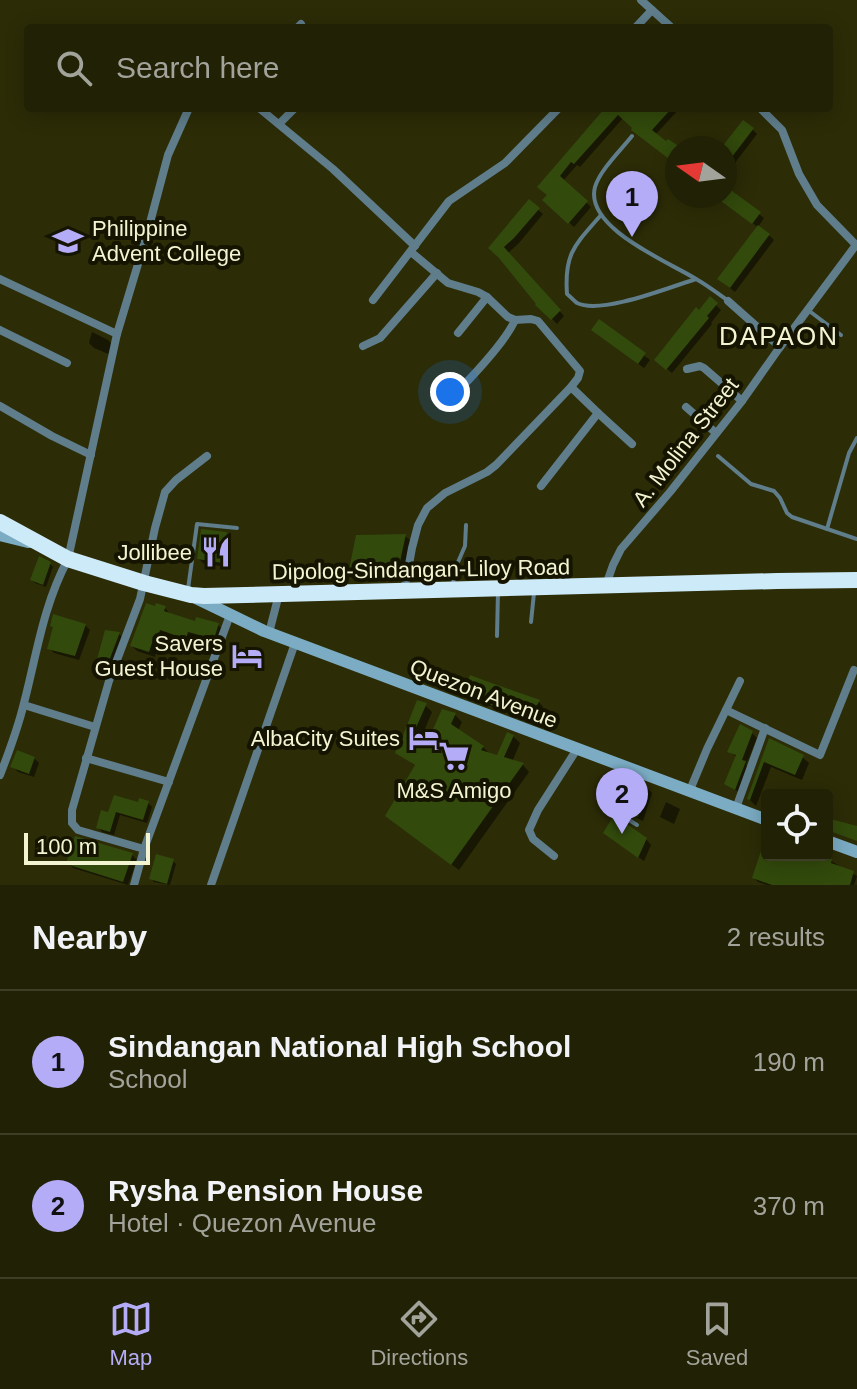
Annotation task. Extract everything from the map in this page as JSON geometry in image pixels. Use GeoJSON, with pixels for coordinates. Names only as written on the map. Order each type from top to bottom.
{"type":"FeatureCollection","features":[{"type":"Feature","properties":{"kind":"highway","name":"Dipolog-Sindangan-Liloy Road"},"geometry":{"type":"LineString","coordinates":[[0,522],[68,559],[189,595],[857,580]]}},
{"type":"Feature","properties":{"kind":"street"},"geometry":{"type":"LineString","coordinates":[[641,0],[668,24]]}},
{"type":"Feature","properties":{"kind":"street"},"geometry":{"type":"LineString","coordinates":[[639,24],[652,10]]}},
{"type":"Feature","properties":{"kind":"street"},"geometry":{"type":"LineString","coordinates":[[0,775],[24,705],[45,612],[68,559],[117,334],[168,155],[187,112]]}},
{"type":"Feature","properties":{"kind":"street"},"geometry":{"type":"LineString","coordinates":[[264,112],[333,169],[448,283],[478,292],[515,320],[538,321],[580,371],[571,387],[496,465],[445,493],[427,508],[418,525],[404,591]]}},
{"type":"Feature","properties":{"kind":"street"},"geometry":{"type":"LineString","coordinates":[[279,124],[291,112]]}},
{"type":"Feature","properties":{"kind":"street"},"geometry":{"type":"LineString","coordinates":[[373,300],[449,201],[505,163],[555,112]]}},
{"type":"Feature","properties":{"kind":"street"},"geometry":{"type":"LineString","coordinates":[[764,112],[782,130],[811,196],[856,245]]}},
{"type":"Feature","properties":{"kind":"street","name":"A. Molina Street"},"geometry":{"type":"LineString","coordinates":[[606,586],[621,549],[742,401],[856,245]]}},
{"type":"Feature","properties":{"kind":"street"},"geometry":{"type":"LineString","coordinates":[[363,346],[380,338],[437,273]]}},
{"type":"Feature","properties":{"kind":"street"},"geometry":{"type":"LineString","coordinates":[[0,279],[117,334]]}},
{"type":"Feature","properties":{"kind":"street"},"geometry":{"type":"LineString","coordinates":[[458,333],[487,297]]}},
{"type":"Feature","properties":{"kind":"street"},"geometry":{"type":"LineString","coordinates":[[728,301],[780,347]]}},
{"type":"Feature","properties":{"kind":"street"},"geometry":{"type":"LineString","coordinates":[[441,406],[493,352],[515,320]]}},
{"type":"Feature","properties":{"kind":"street"},"geometry":{"type":"LineString","coordinates":[[0,330],[67,363]]}},
{"type":"Feature","properties":{"kind":"street"},"geometry":{"type":"LineString","coordinates":[[687,369],[704,368],[742,401]]}},
{"type":"Feature","properties":{"kind":"street"},"geometry":{"type":"LineString","coordinates":[[571,387],[632,444]]}},
{"type":"Feature","properties":{"kind":"street"},"geometry":{"type":"LineString","coordinates":[[0,406],[91,455]]}},
{"type":"Feature","properties":{"kind":"street"},"geometry":{"type":"LineString","coordinates":[[686,407],[716,433]]}},
{"type":"Feature","properties":{"kind":"street"},"geometry":{"type":"LineString","coordinates":[[541,486],[598,413]]}},
{"type":"Feature","properties":{"kind":"street"},"geometry":{"type":"LineString","coordinates":[[144,849],[78,830],[73,826],[72,810],[109,681],[144,583],[165,492],[207,456]]}},
{"type":"Feature","properties":{"kind":"street"},"geometry":{"type":"LineString","coordinates":[[0,535],[39,545]]}},
{"type":"Feature","properties":{"kind":"street"},"geometry":{"type":"LineString","coordinates":[[269,633],[279,594]]}},
{"type":"Feature","properties":{"kind":"street","name":"Quezon Avenue"},"geometry":{"type":"LineString","coordinates":[[189,595],[269,633],[761,818]]}},
{"type":"Feature","properties":{"kind":"street"},"geometry":{"type":"LineString","coordinates":[[134,885],[144,849],[230,615]]}},
{"type":"Feature","properties":{"kind":"street"},"geometry":{"type":"LineString","coordinates":[[211,885],[295,643]]}},
{"type":"Feature","properties":{"kind":"street"},"geometry":{"type":"LineString","coordinates":[[726,710],[820,755],[854,670]]}},
{"type":"Feature","properties":{"kind":"street"},"geometry":{"type":"LineString","coordinates":[[690,790],[740,681]]}},
{"type":"Feature","properties":{"kind":"street"},"geometry":{"type":"LineString","coordinates":[[24,705],[95,727]]}},
{"type":"Feature","properties":{"kind":"street"},"geometry":{"type":"LineString","coordinates":[[736,808],[765,728]]}},
{"type":"Feature","properties":{"kind":"street"},"geometry":{"type":"LineString","coordinates":[[554,856],[533,839],[529,830],[538,810],[577,749]]}},
{"type":"Feature","properties":{"kind":"street"},"geometry":{"type":"LineString","coordinates":[[86,758],[169,782]]}},
{"type":"Feature","properties":{"kind":"street"},"geometry":{"type":"LineString","coordinates":[[833,843],[857,852]]}},
{"type":"Feature","properties":{"kind":"lane"},"geometry":{"type":"LineString","coordinates":[[632,136],[595,186],[594,195],[601,215],[638,247],[696,279],[728,301]]}},
{"type":"Feature","properties":{"kind":"lane"},"geometry":{"type":"LineString","coordinates":[[601,215],[573,247],[566,272],[567,294],[578,303],[611,305],[696,279]]}},
{"type":"Feature","properties":{"kind":"lane"},"geometry":{"type":"LineString","coordinates":[[807,310],[841,335]]}},
{"type":"Feature","properties":{"kind":"lane"},"geometry":{"type":"LineString","coordinates":[[827,529],[849,453],[857,438]]}},
{"type":"Feature","properties":{"kind":"lane"},"geometry":{"type":"LineString","coordinates":[[718,456],[751,484],[774,491],[792,517],[857,539]]}},
{"type":"Feature","properties":{"kind":"lane"},"geometry":{"type":"LineString","coordinates":[[189,595],[197,524],[237,528]]}},
{"type":"Feature","properties":{"kind":"lane"},"geometry":{"type":"LineString","coordinates":[[452,590],[455,569],[465,546],[466,525]]}},
{"type":"Feature","properties":{"kind":"lane"},"geometry":{"type":"LineString","coordinates":[[531,622],[535,588]]}},
{"type":"Feature","properties":{"kind":"lane"},"geometry":{"type":"LineString","coordinates":[[497,636],[498,589]]}},
{"type":"Feature","properties":{"kind":"lane"},"geometry":{"type":"LineString","coordinates":[[635,770],[620,812],[637,825]]}},
{"type":"Feature","properties":{"kind":"building"},"geometry":{"type":"Polygon","coordinates":[[[602,112],[668,112],[652,130],[665,140],[665,156],[631,130],[618,115],[574,164],[571,162],[560,176],[588,201],[568,224],[542,200],[547,195],[537,187],[602,112]]]}},
{"type":"Feature","properties":{"kind":"building"},"geometry":{"type":"Polygon","coordinates":[[[743,120],[754,128],[737,150],[737,136],[730,136],[743,120]]]}},
{"type":"Feature","properties":{"kind":"building"},"geometry":{"type":"Polygon","coordinates":[[[737,195],[761,212],[752,224],[730,208],[737,208],[737,195]]]}},
{"type":"Feature","properties":{"kind":"building"},"geometry":{"type":"Polygon","coordinates":[[[529,199],[540,208],[504,247],[561,310],[551,320],[488,248],[529,199]]]}},
{"type":"Feature","properties":{"kind":"building"},"geometry":{"type":"Polygon","coordinates":[[[758,225],[770,234],[730,288],[717,279],[758,225]]]}},
{"type":"Feature","properties":{"kind":"building"},"geometry":{"type":"Polygon","coordinates":[[[710,296],[718,303],[666,370],[654,360],[696,307],[699,310],[710,296]]]}},
{"type":"Feature","properties":{"kind":"building"},"geometry":{"type":"Polygon","coordinates":[[[599,319],[646,353],[638,364],[591,330],[599,319]]]}},
{"type":"Feature","properties":{"kind":"building"},"geometry":{"type":"Polygon","coordinates":[[[201,529],[227,532],[223,563],[197,559],[201,529]]]}},
{"type":"Feature","properties":{"kind":"building"},"geometry":{"type":"Polygon","coordinates":[[[406,534],[398,571],[349,570],[356,535],[406,534]]]}},
{"type":"Feature","properties":{"kind":"building"},"geometry":{"type":"Polygon","coordinates":[[[39,556],[51,562],[43,585],[30,580],[39,556]]]}},
{"type":"Feature","properties":{"kind":"building"},"geometry":{"type":"Polygon","coordinates":[[[146,603],[166,606],[164,611],[195,621],[196,617],[219,623],[214,639],[188,632],[186,639],[160,630],[149,652],[130,646],[146,603]]]}},
{"type":"Feature","properties":{"kind":"building"},"geometry":{"type":"Polygon","coordinates":[[[53,614],[86,624],[75,656],[47,649],[53,614]]]}},
{"type":"Feature","properties":{"kind":"building"},"geometry":{"type":"Polygon","coordinates":[[[105,630],[120,632],[103,677],[93,674],[105,630]]]}},
{"type":"Feature","properties":{"kind":"building"},"geometry":{"type":"Polygon","coordinates":[[[470,675],[540,700],[530,717],[493,706],[464,693],[470,675]]]}},
{"type":"Feature","properties":{"kind":"building"},"geometry":{"type":"Polygon","coordinates":[[[417,700],[427,703],[415,730],[429,738],[442,709],[456,713],[451,724],[484,746],[481,750],[497,755],[507,732],[514,735],[504,757],[524,763],[451,865],[385,816],[415,765],[395,753],[417,700]]]}},
{"type":"Feature","properties":{"kind":"building"},"geometry":{"type":"Polygon","coordinates":[[[740,724],[753,731],[735,790],[724,784],[736,755],[727,752],[740,724]]]}},
{"type":"Feature","properties":{"kind":"building"},"geometry":{"type":"Polygon","coordinates":[[[769,738],[804,755],[795,775],[764,762],[750,800],[747,799],[769,738]]]}},
{"type":"Feature","properties":{"kind":"building"},"geometry":{"type":"Polygon","coordinates":[[[17,750],[35,757],[29,774],[10,767],[17,750]]]}},
{"type":"Feature","properties":{"kind":"building"},"geometry":{"type":"Polygon","coordinates":[[[636,782],[648,786],[638,817],[625,812],[636,782]]]}},
{"type":"Feature","properties":{"kind":"building"},"geometry":{"type":"Polygon","coordinates":[[[114,795],[138,802],[139,798],[149,801],[143,820],[116,812],[110,832],[96,828],[101,810],[108,812],[114,795]]]}},
{"type":"Feature","properties":{"kind":"building"},"geometry":{"type":"Polygon","coordinates":[[[614,815],[647,838],[638,858],[603,833],[614,815]]]}},
{"type":"Feature","properties":{"kind":"building"},"geometry":{"type":"Polygon","coordinates":[[[833,820],[857,826],[857,841],[833,832],[833,820]]]}},
{"type":"Feature","properties":{"kind":"building"},"geometry":{"type":"Polygon","coordinates":[[[75,836],[133,853],[123,882],[66,864],[75,836]]]}},
{"type":"Feature","properties":{"kind":"building"},"geometry":{"type":"Polygon","coordinates":[[[761,851],[761,861],[832,861],[854,871],[850,885],[772,885],[752,878],[761,851]]]}},
{"type":"Feature","properties":{"kind":"building"},"geometry":{"type":"Polygon","coordinates":[[[156,854],[174,859],[167,884],[149,879],[156,854]]]}},
{"type":"Feature","properties":{"kind":"place","name":"Sindangan National High School"},"geometry":{"type":"Point","coordinates":[632,237]}},
{"type":"Feature","properties":{"kind":"place","name":"Philippine Advent College"},"geometry":{"type":"Point","coordinates":[68,241]}},
{"type":"Feature","properties":{"kind":"place","name":"Jollibee"},"geometry":{"type":"Point","coordinates":[216,552]}},
{"type":"Feature","properties":{"kind":"place","name":"Savers Guest House"},"geometry":{"type":"Point","coordinates":[247,656]}},
{"type":"Feature","properties":{"kind":"place","name":"AlbaCity Suites"},"geometry":{"type":"Point","coordinates":[424,738]}},
{"type":"Feature","properties":{"kind":"place","name":"M&S Amigo"},"geometry":{"type":"Point","coordinates":[454,756]}},
{"type":"Feature","properties":{"kind":"place","name":"Rysha Pension House"},"geometry":{"type":"Point","coordinates":[622,834]}},
{"type":"Feature","properties":{"kind":"district","name":"DAPAON"},"geometry":{"type":"Point","coordinates":[779,336]}}]}
